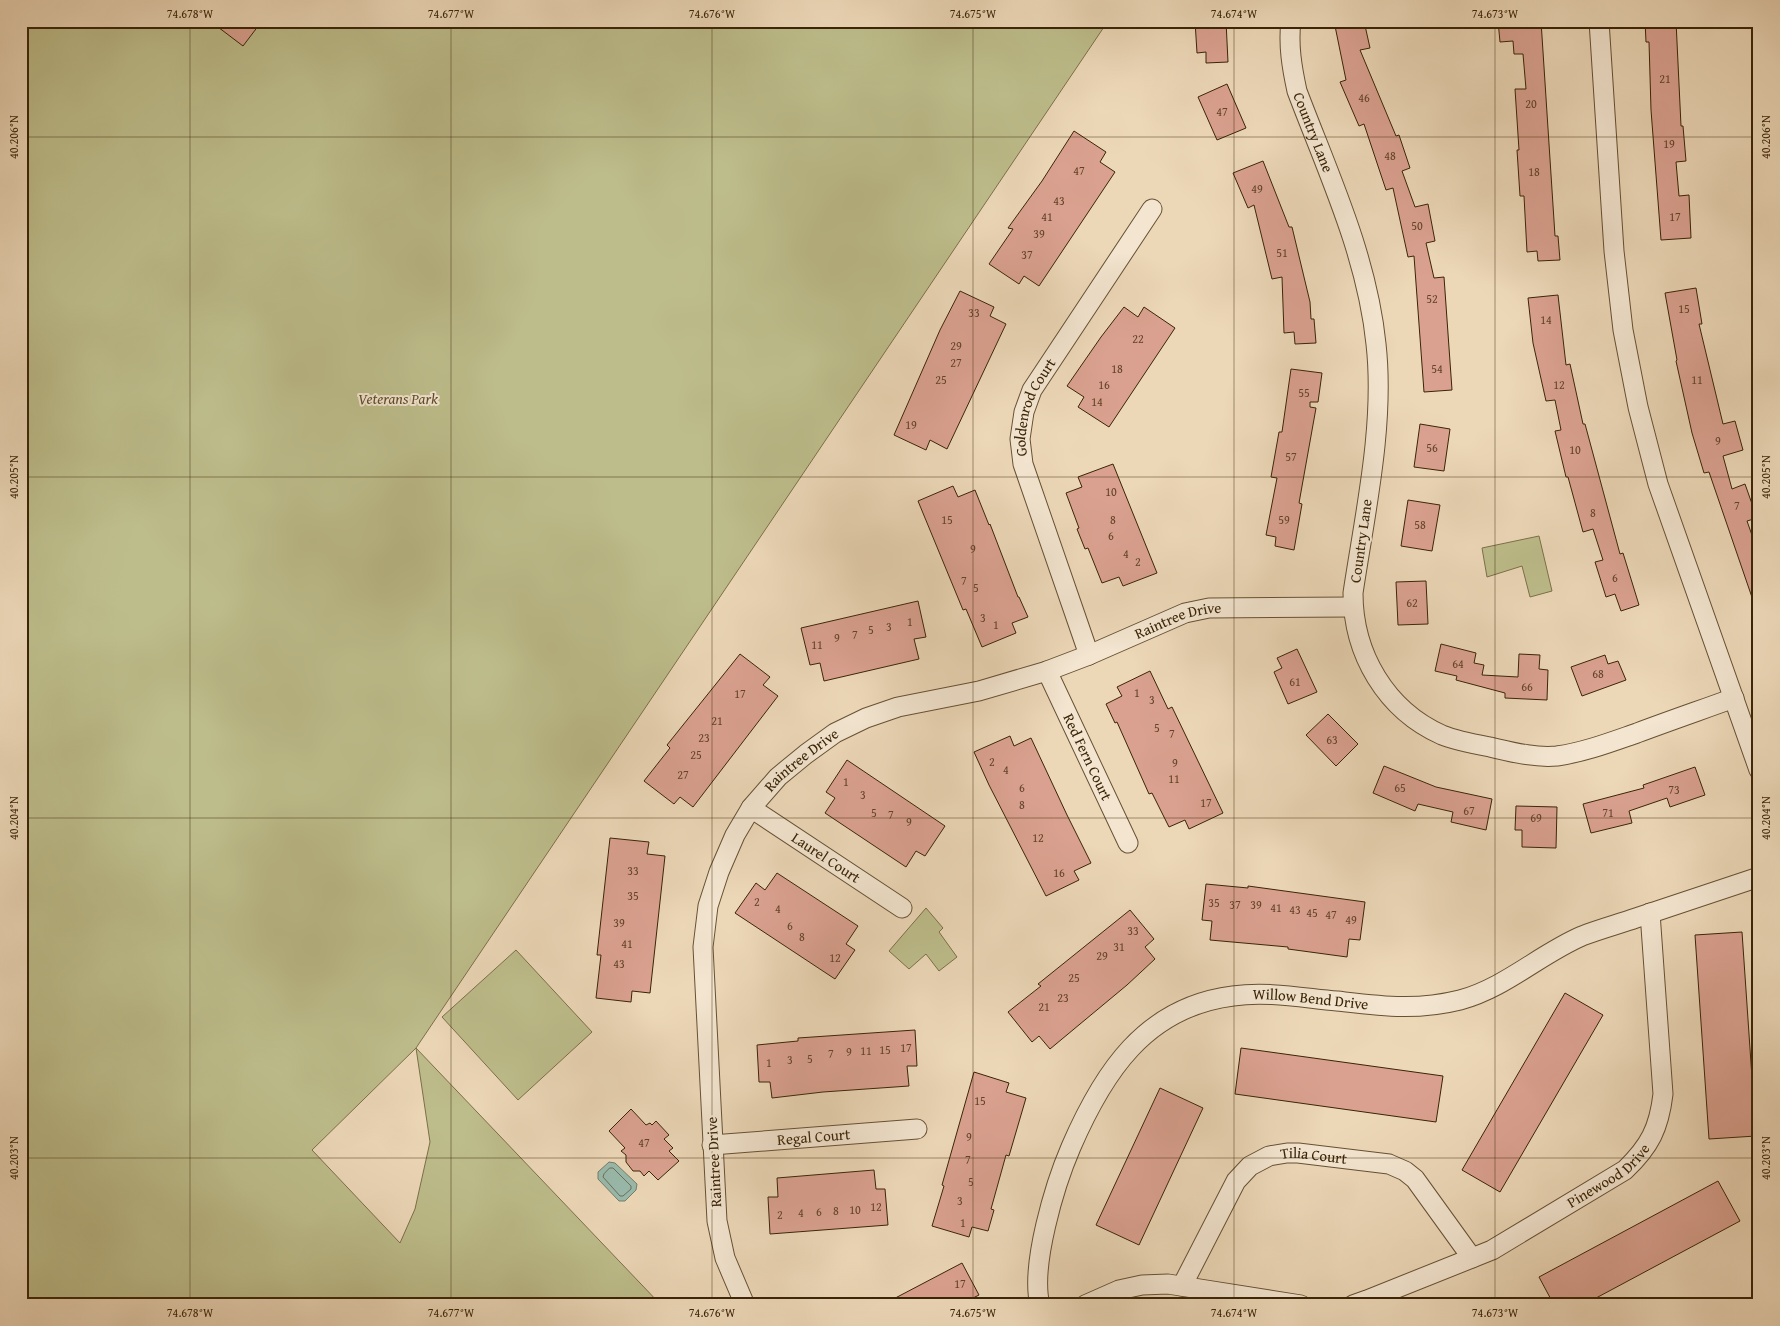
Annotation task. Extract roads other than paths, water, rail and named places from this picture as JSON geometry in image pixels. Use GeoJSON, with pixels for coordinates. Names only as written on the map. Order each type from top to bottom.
{"type":"FeatureCollection","features":[{"type":"Feature","properties":{"kind":"street","name":"Country Lane"},"geometry":{"type":"LineString","coordinates":[[1291,21],[1292,67],[1297,90],[1358,252],[1369,298],[1376,344],[1378,391],[1375,439],[1353,593],[1353,607],[1358,636],[1367,663],[1383,689],[1401,708],[1419,722],[1456,740],[1525,755],[1555,756],[1585,751],[1734,698]]}},
{"type":"Feature","properties":{"kind":"street"},"geometry":{"type":"LineString","coordinates":[[1599,21],[1614,251],[1623,330],[1638,407],[1658,484],[1759,770]]}},
{"type":"Feature","properties":{"kind":"street","name":"Goldenrod Court"},"geometry":{"type":"LineString","coordinates":[[1089,655],[1023,464],[1020,439],[1024,412],[1038,380],[1152,209]]}},
{"type":"Feature","properties":{"kind":"street","name":"Raintree Drive"},"geometry":{"type":"LineString","coordinates":[[745,1305],[725,1258],[717,1222],[704,939],[708,906],[719,872],[735,834],[751,808],[778,777],[835,733],[866,718],[898,707],[979,691],[1047,672],[1185,613],[1209,608],[1353,607]]}},
{"type":"Feature","properties":{"kind":"street","name":"Red Fern Court"},"geometry":{"type":"LineString","coordinates":[[1047,672],[1128,843]]}},
{"type":"Feature","properties":{"kind":"street","name":"Laurel Court"},"geometry":{"type":"LineString","coordinates":[[751,808],[902,908]]}},
{"type":"Feature","properties":{"kind":"street","name":"Willow Bend Drive"},"geometry":{"type":"LineString","coordinates":[[1040,1305],[1037,1277],[1047,1220],[1062,1168],[1083,1119],[1106,1078],[1124,1054],[1146,1033],[1174,1014],[1202,1003],[1232,996],[1259,994],[1405,1008],[1438,1005],[1470,997],[1501,984],[1546,954],[1582,936],[1759,877]]}},
{"type":"Feature","properties":{"kind":"street","name":"Pinewood Drive"},"geometry":{"type":"LineString","coordinates":[[1353,1305],[1492,1250],[1625,1170],[1640,1156],[1653,1136],[1660,1116],[1663,1094],[1650,913]]}},
{"type":"Feature","properties":{"kind":"street","name":"Regal Court"},"geometry":{"type":"LineString","coordinates":[[712,1144],[916,1128]]}},
{"type":"Feature","properties":{"kind":"street","name":"Tilia Court"},"geometry":{"type":"LineString","coordinates":[[1182,1286],[1236,1181],[1250,1166],[1269,1156],[1287,1153],[1389,1164],[1405,1171],[1416,1179],[1472,1258]]}},
{"type":"Feature","properties":{"kind":"street"},"geometry":{"type":"LineString","coordinates":[[1085,1305],[1119,1290],[1142,1285],[1168,1284],[1301,1305]]}},
{"type":"Feature","properties":{"kind":"water"},"geometry":{"type":"Polygon","coordinates":[[[609,1162],[615,1163],[637,1184],[636,1190],[625,1201],[619,1201],[598,1179],[598,1172],[609,1162]]]}},
{"type":"Feature","properties":{"kind":"park label","name":"Veterans Park"},"geometry":{"type":"Point","coordinates":[398,399]}}]}
